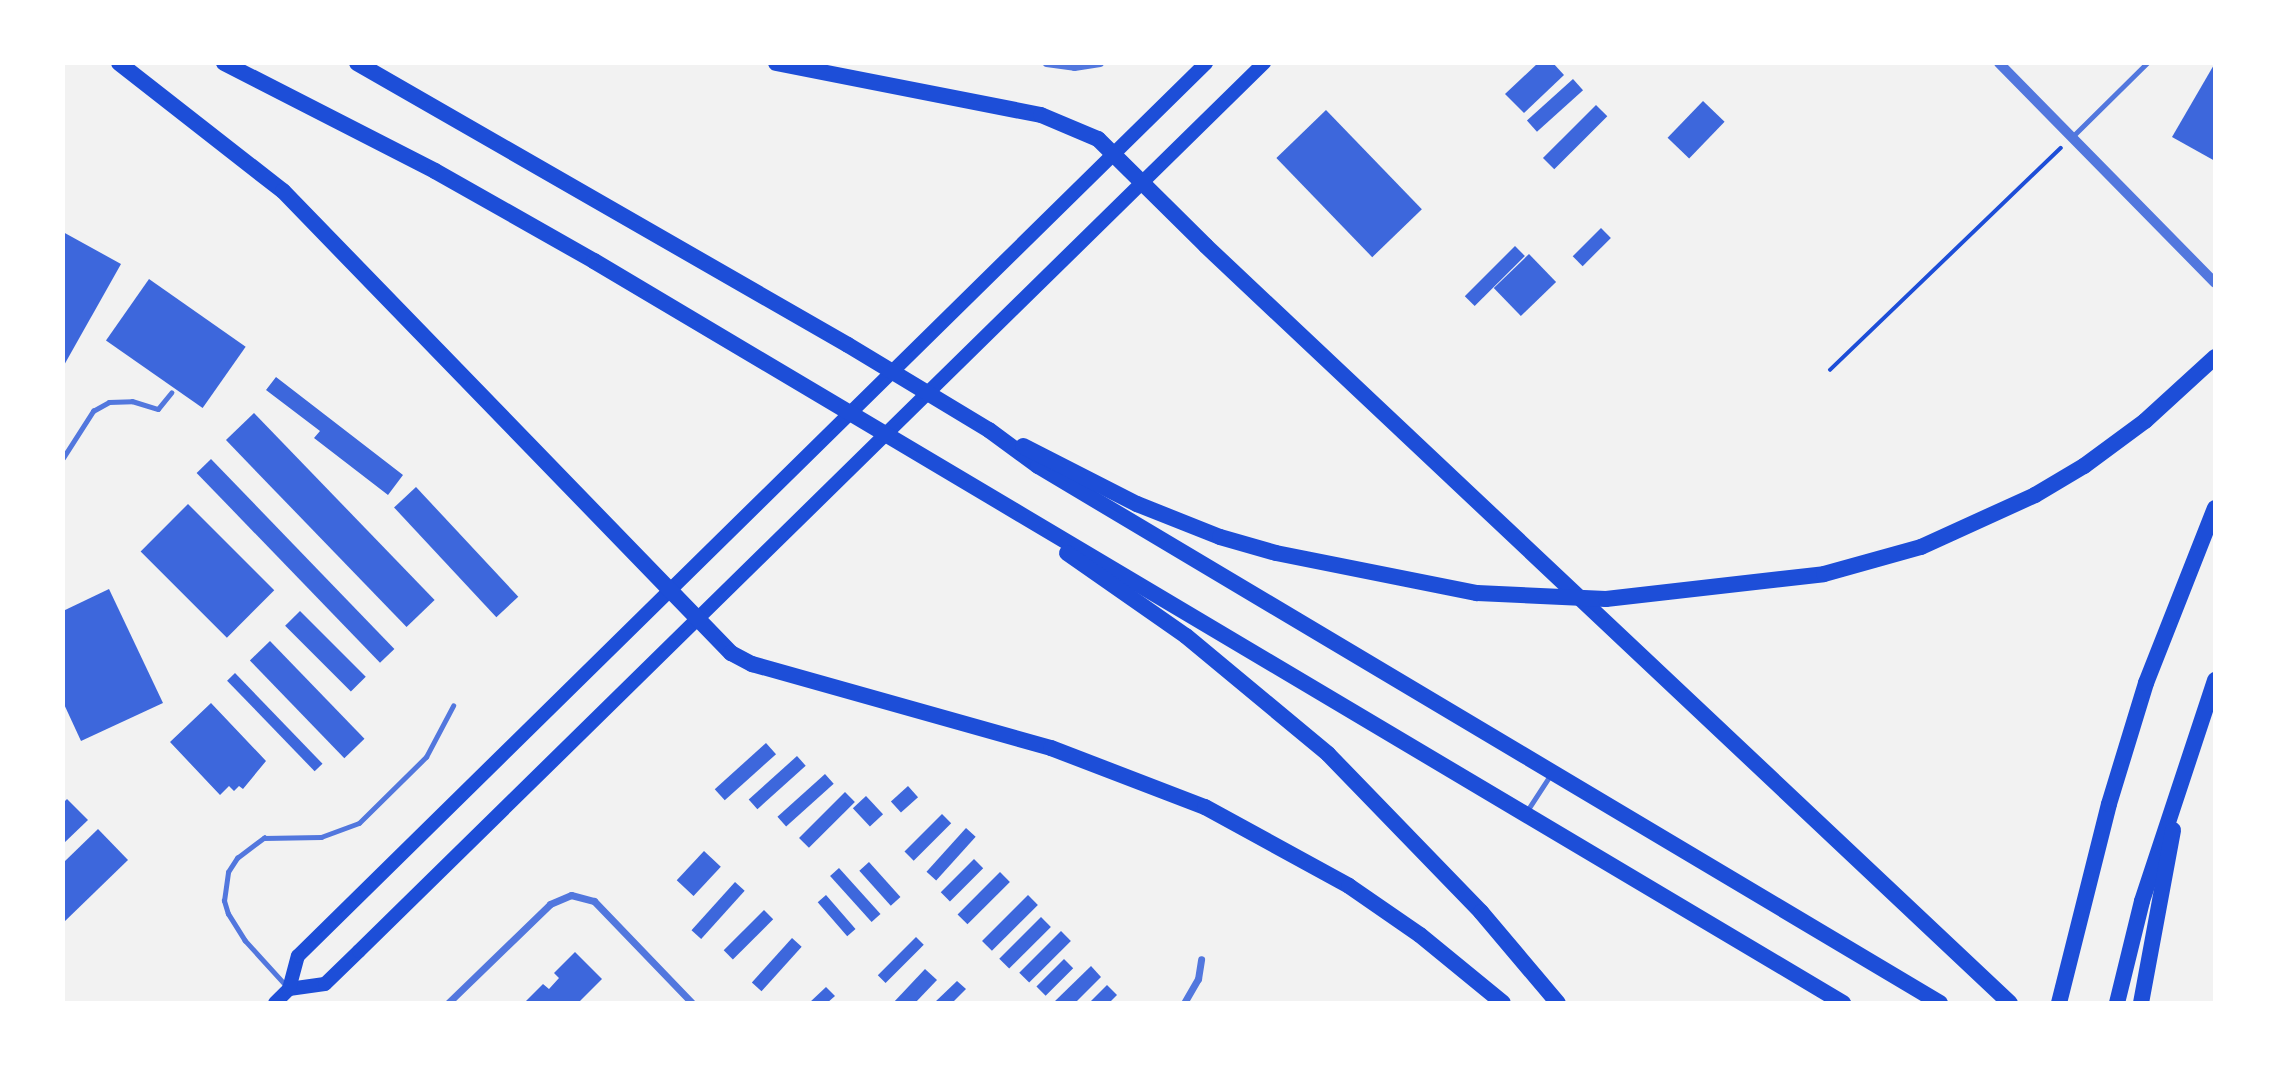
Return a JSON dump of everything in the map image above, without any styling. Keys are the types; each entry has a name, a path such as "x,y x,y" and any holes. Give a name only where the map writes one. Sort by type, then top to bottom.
{"highway":[{"path":"119,63 284,191 731,653 752,664 1051,748 1205,807 1349,886 1420,935 1503,1003"},
{"path":"224,63 435,171 947,472 1152,611 1294,723 1481,912 1559,1003"},
{"path":"357,63 848,345 989,430 1137,504 1220,537 1439,587 1606,599 1686,592 1824,574 1921,547 1973,526 2084,466 2145,421 2215,357"},
{"path":"776,63 1041,115 1090,133 2011,1003"},
{"path":"989,430 1038,466 1551,774 1940,1003"},
{"path":"967,485 1843,1003"},
{"path":"2059,1003 2109,804 2146,683 2215,508"},
{"path":"2117,1003 2142,901 2189,749 2215,680"},
{"path":"2141,1003 2189,749"}],"main road":[{"path":"275,1003 289,989 298,956 1206,63"},
{"path":"289,989 325,984 1264,63"}],"street":[{"path":"1046,63 1074,67 1100,63"},
{"path":"1999,63 2215,283"},
{"path":"448,1003 550,904 571,895 594,901 692,1003"},
{"path":"1184,1003 1198,979 1201,959"}],"lane":[{"path":"2073,137 2147,63"},
{"path":"63,458 93,411 109,402 132,401 158,409 171,393"},
{"path":"289,989 245,941 228,914 224,901 228,872 237,858 264,838 321,837 359,823 426,757 453,706"},
{"path":"1525,814 1551,774"}],"path":[{"path":"1830,370 2073,137"}],"building":[{"path":"1538,63 1553,63 1564,75 1524,113 1505,94"},
{"path":"2215,63 2215,161 2172,137"},
{"path":"1573,79 1583,90 1537,132 1527,120"},
{"path":"1703,101 1725,122 1689,159 1668,138"},
{"path":"1596,105 1607,116 1554,169 1543,158"},
{"path":"1326,110 1422,209 1372,257 1276,158"},
{"path":"1601,228 1611,238 1583,266 1573,256"},
{"path":"63,232 121,264 63,367"},
{"path":"1515,246 1525,256 1475,306 1465,296"},
{"path":"1529,254 1556,282 1521,316 1494,288"},
{"path":"149,279 246,347 203,408 106,340"},
{"path":"276,377 403,475 388,495 314,438 320,431 266,390"},
{"path":"254,413 435,600 407,627 226,440"},
{"path":"211,459 394,649 380,663 197,473"},
{"path":"416,487 518,597 496,617 394,507"},
{"path":"188,504 274,590 227,638 141,551"},
{"path":"109,589 163,703 81,741 63,702 63,611"},
{"path":"300,611 366,677 351,692 285,626"},
{"path":"270,641 364,739 344,758 250,660"},
{"path":"235,673 323,764 315,771 227,681"},
{"path":"211,703 266,761 243,789 239,786 234,791 229,786 220,795 170,742"},
{"path":"766,743 776,754 725,800 715,789"},
{"path":"797,756 806,766 757,809 749,799"},
{"path":"825,774 834,784 786,826 777,817"},
{"path":"908,786 918,797 901,813 891,801"},
{"path":"845,792 855,802 809,848 799,838"},
{"path":"866,796 883,814 870,827 853,808"},
{"path":"67,799 88,820 63,844 63,803"},
{"path":"942,814 951,823 914,861 905,851"},
{"path":"966,828 976,837 936,881 927,872"},
{"path":"98,829 128,860 63,923 63,863"},
{"path":"704,851 721,867 694,896 677,880"},
{"path":"974,859 983,868 950,901 941,892"},
{"path":"869,862 900,897 891,906 859,871"},
{"path":"839,868 880,914 872,922 830,876"},
{"path":"1000,872 1010,882 967,924 958,914"},
{"path":"735,882 745,891 701,939 692,930"},
{"path":"826,895 856,929 847,936 818,902"},
{"path":"1028,895 1038,905 992,951 982,941"},
{"path":"764,910 773,919 733,959 724,950"},
{"path":"1041,917 1051,927 1009,969 999,959"},
{"path":"1061,931 1071,941 1029,983 1019,973"},
{"path":"916,937 924,945 886,983 878,975"},
{"path":"792,938 802,947 762,991 752,983"},
{"path":"575,952 602,979 578,1003 524,1003 543,984 549,989 559,978 554,973"},
{"path":"1064,959 1073,968 1046,996 1036,987"},
{"path":"1091,966 1101,977 1075,1003 1053,1003"},
{"path":"925,969 937,980 915,1003 893,1003"},
{"path":"957,981 966,989 952,1003 934,1003"},
{"path":"1107,985 1117,995 1109,1003 1089,1003"},
{"path":"826,987 835,996 827,1003 809,1003"}]}
